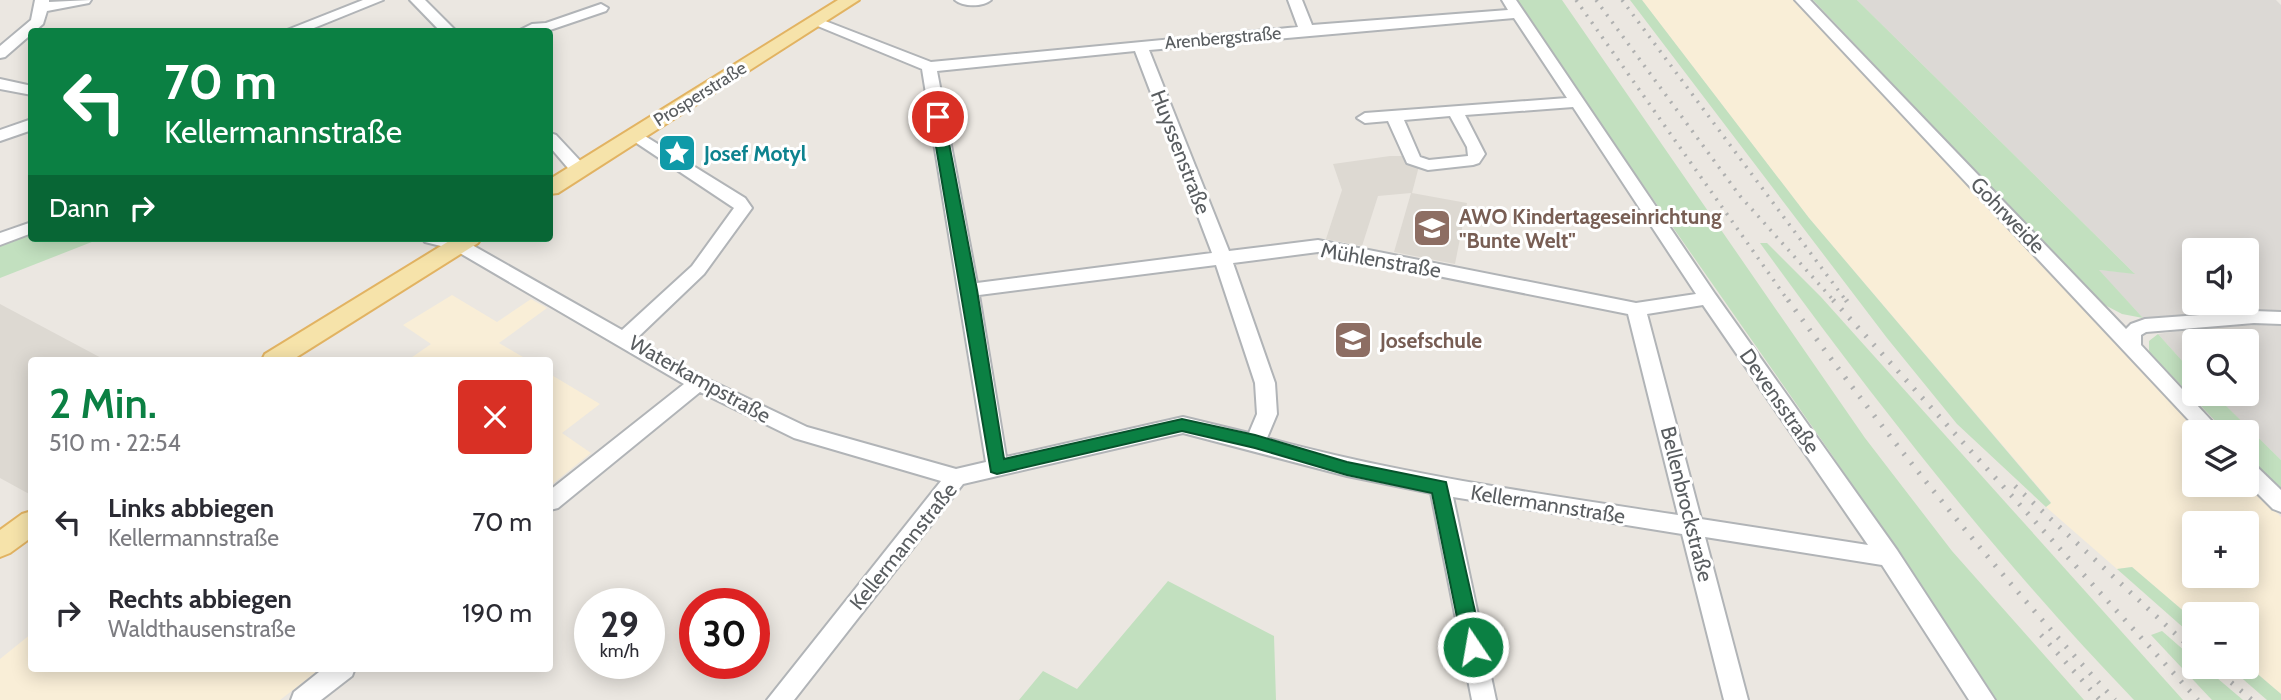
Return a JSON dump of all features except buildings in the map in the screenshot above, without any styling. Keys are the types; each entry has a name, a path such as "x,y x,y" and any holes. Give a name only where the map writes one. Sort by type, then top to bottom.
{"main road":[{"name":"Prosperstraße","path":"553,186 850,0"},
{"path":"279,357 464,242"},
{"path":"0,545 28,525"}],"street":[{"path":"30,28 38,21 41,4 84,0"},
{"path":"300,28 376,0"},
{"path":"417,0 446,28"},
{"path":"962,0 984,0"},
{"path":"1295,0 1307,30"},
{"name":"Gohrweide","path":"1802,0 2201,420"},
{"name":"Arenbergstraße","path":"929,67 1307,30 1513,6"},
{"name":"Devensstraße","path":"1513,6 1708,298 1889,557 1983,700"},
{"path":"534,28 547,27 601,8"},
{"path":"815,22 929,67 997,467"},
{"path":"0,54 28,30"},
{"name":"Huyssenstraße","path":"1140,46 1223,258 1265,383 1267,414 1255,442"},
{"path":"0,84 28,90"},
{"path":"1365,118 1578,102"},
{"path":"1394,116 1413,160 1428,166 1462,163 1473,160 1477,154 1454,110"},
{"path":"0,135 28,125"},
{"path":"625,338 698,270 743,208 739,202 634,136"},
{"path":"553,142 579,170"},
{"path":"0,239 28,228"},
{"name":"Waterkampstraße","path":"464,242 698,383 801,433 956,477"},
{"name":"Mühlenstraße","path":"969,290 1318,246 1636,309 1708,298"},
{"name":"Bellenbrockstraße","path":"1636,309 1736,700"},
{"path":"2132,345 2130,335 2145,326 2254,317 2281,318"},
{"path":"553,500 698,383"},
{"name":"Kellermannstraße","path":"779,700 956,477 1182,425 1347,468 1440,487 1889,557"},
{"path":"2259,482 2281,503"},
{"path":"1440,487 1484,700"},
{"path":"303,700 337,672"}],"shaded area":[{"path":"1642,0 1795,0 2189,420 2182,420 2182,497 2259,497 2259,494 2281,517 2281,694 2259,675 2259,602 2182,602 2182,610 2132,567 2117,569 2046,507 2051,502 1809,218"},
{"path":"1857,0 2276,0 2281,5 2281,313 2259,312 2259,238 2182,238 2182,315 2198,315 2143,318 2098,270 2134,273"},
{"path":"1406,156 1419,166 1412,193 1467,203 1455,264 1394,252 1411,193 1378,196 1362,246 1326,239 1342,190 1333,164"},
{"path":"452,295 497,322 531,299 547,308 499,343 523,357 412,357 431,344 403,325"},
{"path":"0,304 99,357 28,357 28,493 0,478"},
{"path":"2281,324 2281,460 2259,438 2259,420 2240,420 2226,406 2259,406 2259,329 2192,329"},
{"path":"2182,330 2182,361 2158,334"},
{"path":"553,376 600,404 562,433 591,453 553,484"},
{"path":"28,636 28,672 316,672 280,700 0,700 0,659"}],"green space":[{"path":"1514,0 1562,0 1865,438 1952,551 2084,700 1997,700 1832,455 1644,186 1580,100"},
{"path":"1630,0 1642,0 1809,218 2051,503 2046,507 1957,424 1887,338"},
{"path":"1813,0 1857,0 2135,274 2099,270 2143,318 2122,314 2101,303"},
{"path":"28,234 28,242 92,242 0,278 0,245"},
{"path":"1760,243 1767,243 1821,297 2183,700 2134,700 2083,646 1939,478 1848,362"},
{"path":"2158,334 2182,361 2182,386 2149,352 2149,341"},
{"path":"2201,406 2226,406 2240,420 2214,420"},
{"path":"2259,438 2281,460 2281,490 2259,467"},
{"path":"2132,567 2182,610 2182,626 2117,569"},
{"path":"1168,581 1274,636 1276,700 1019,700 1043,671 1077,689"},
{"path":"2162,631 2182,648 2182,668 2151,635"},
{"path":"2259,675 2281,694 2281,700 2267,700 2243,679 2259,679"},
{"path":"2192,679 2218,679 2243,700 2212,700"}],"railway":[{"path":"1576,0 1789,302"},
{"path":"1596,0 1740,196 1835,302"},
{"path":"1622,0 1847,302"},
{"path":"1788,300 1865,404 1945,505 2028,604 2115,700"},
{"path":"1833,300 2198,700"},
{"path":"1846,300 1849,304"},
{"path":"2015,486 2182,640"},
{"path":"2041,635 2100,700"},
{"path":"2227,679 2252,700"}],"place":[{"name":"Josef Motyl","path":"677,153"},
{"name":"AWO Kindertageseinrichtung \"Bunte Welt\"","path":"1432,228"},
{"name":"Josefschule","path":"1353,340"}],"route":[{"path":"938,117 997,467 1182,425 1347,468 1440,487 1473,647"}]}
